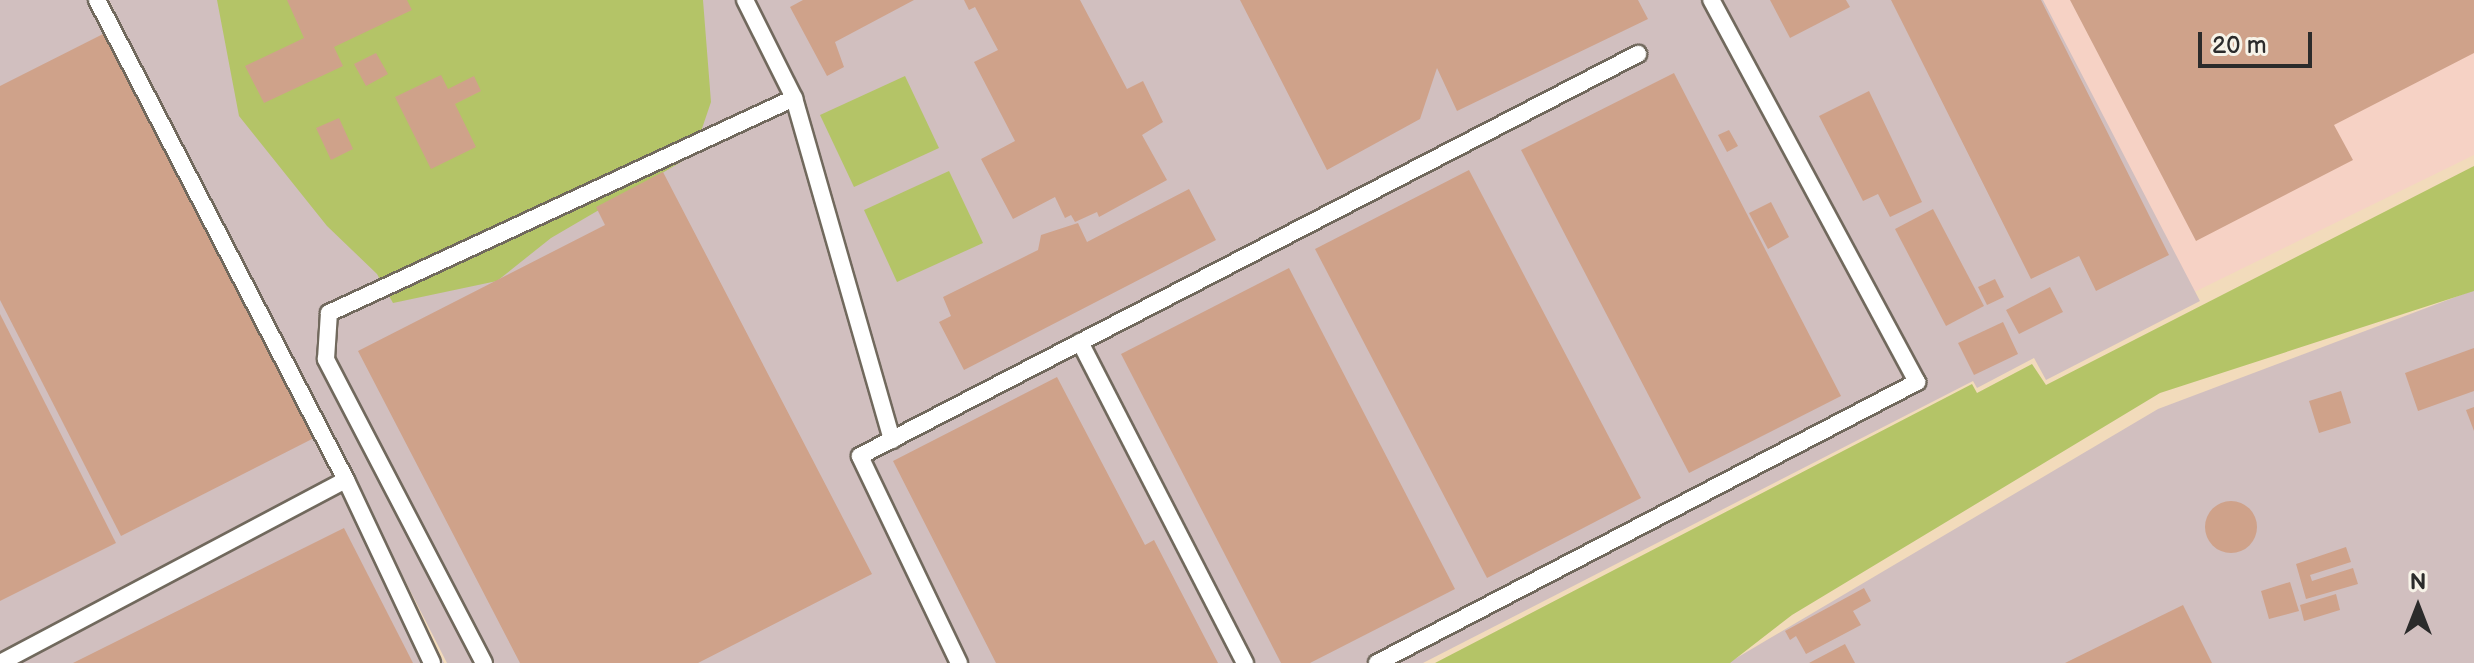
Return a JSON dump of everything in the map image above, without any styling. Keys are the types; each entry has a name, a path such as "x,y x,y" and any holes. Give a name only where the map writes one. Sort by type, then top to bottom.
{"lane":[{"path":"97,0 346,480 432,663"},
{"path":"745,0 794,98 892,440"},
{"path":"1377,663 1917,382 1711,0"},
{"path":"959,663 860,456 1638,54"},
{"path":"484,663 326,359 329,313 794,98"},
{"path":"1080,342 1245,663"},
{"path":"0,663 346,480"}],"shaded area":[{"path":"0,0 103,0 444,663 0,663"},
{"path":"109,0 2043,0 2200,301 2046,380 2034,358 1977,388 1973,381 1423,663 447,663"},
{"path":"2015,0 2474,0 2474,155 2178,300"},
{"path":"2474,290 2474,663 1728,663 2158,409"}],"green space":[{"path":"217,0 703,0 711,102 693,155 551,238 497,281 393,303 377,274 327,226 239,116"},
{"path":"905,76 939,148 854,187 820,115"},
{"path":"2474,166 2474,291 2160,393 1792,615 1730,663 1435,663 1972,384 1977,393 2032,364 2046,385"},
{"path":"949,171 983,243 897,282 864,210"}],"building":[{"path":"287,0 407,0 412,10 334,47 343,66 264,103 245,66 304,38"},
{"path":"803,0 914,0 835,42 844,67 827,76 790,7"},
{"path":"964,0 1080,0 1127,89 1143,81 1163,122 1142,135 1167,180 1099,217 1097,212 1075,222 1071,215 1065,218 1055,197 1013,219 981,159 1015,141 974,62 998,50 975,7 969,10"},
{"path":"1240,0 1638,0 1648,19 1457,111 1437,68 1420,119 1327,170"},
{"path":"1770,0 1846,0 1850,7 1790,38"},
{"path":"1891,0 2041,0 2169,255 2096,291 2079,256 2031,279"},
{"path":"2070,0 2474,0 2474,53 2334,125 2353,160 2196,241"},
{"path":"107,32 314,438 121,536 0,300 0,86"},
{"path":"376,53 388,74 366,86 354,64"},
{"path":"1674,73 1841,396 1689,473 1521,150"},
{"path":"441,75 448,89 474,76 481,91 455,104 476,147 431,169 395,97"},
{"path":"1869,91 1922,202 1890,217 1878,194 1863,201 1819,116"},
{"path":"339,118 353,149 331,160 316,128"},
{"path":"1729,130 1738,146 1727,152 1718,135"},
{"path":"1469,170 1641,498 1487,578 1315,249"},
{"path":"663,172 872,574 698,663 520,663 358,351 605,225 596,207"},
{"path":"1189,189 1216,240 964,370 939,322 951,316 943,297 1038,250 1041,235 1078,223 1087,242"},
{"path":"1771,202 1789,237 1768,249 1749,213"},
{"path":"1933,209 1984,306 1946,326 1895,229"},
{"path":"1289,268 1455,589 1310,663 1281,663 1121,354"},
{"path":"1995,279 2004,297 1987,305 1978,287"},
{"path":"2050,287 2063,312 2019,334 2006,310"},
{"path":"0,314 116,543 0,601"},
{"path":"2003,322 2018,354 1974,375 1958,343"},
{"path":"2474,348 2474,391 2418,411 2405,373"},
{"path":"1057,377 1145,545 1154,540 1218,663 996,663 893,461"},
{"path":"2341,391 2351,423 2319,433 2309,401"},
{"path":"2474,407 2474,431 2466,410"},
{"path":"2231,501 2249,509 2257,527 2249,545 2231,553 2213,545 2205,527 2213,509"},
{"path":"344,528 413,663 73,663"},
{"path":"2346,547 2351,562 2310,575 2312,581 2353,568 2358,584 2306,599 2296,564"},
{"path":"2290,582 2299,611 2269,619 2261,591"},
{"path":"1864,588 1871,601 1853,611 1861,625 1806,654 1796,636 1790,640 1785,631"},
{"path":"2336,594 2340,610 2304,621 2300,605"},
{"path":"2183,605 2212,663 2065,663"},
{"path":"1845,644 1855,663 1809,663"}]}
